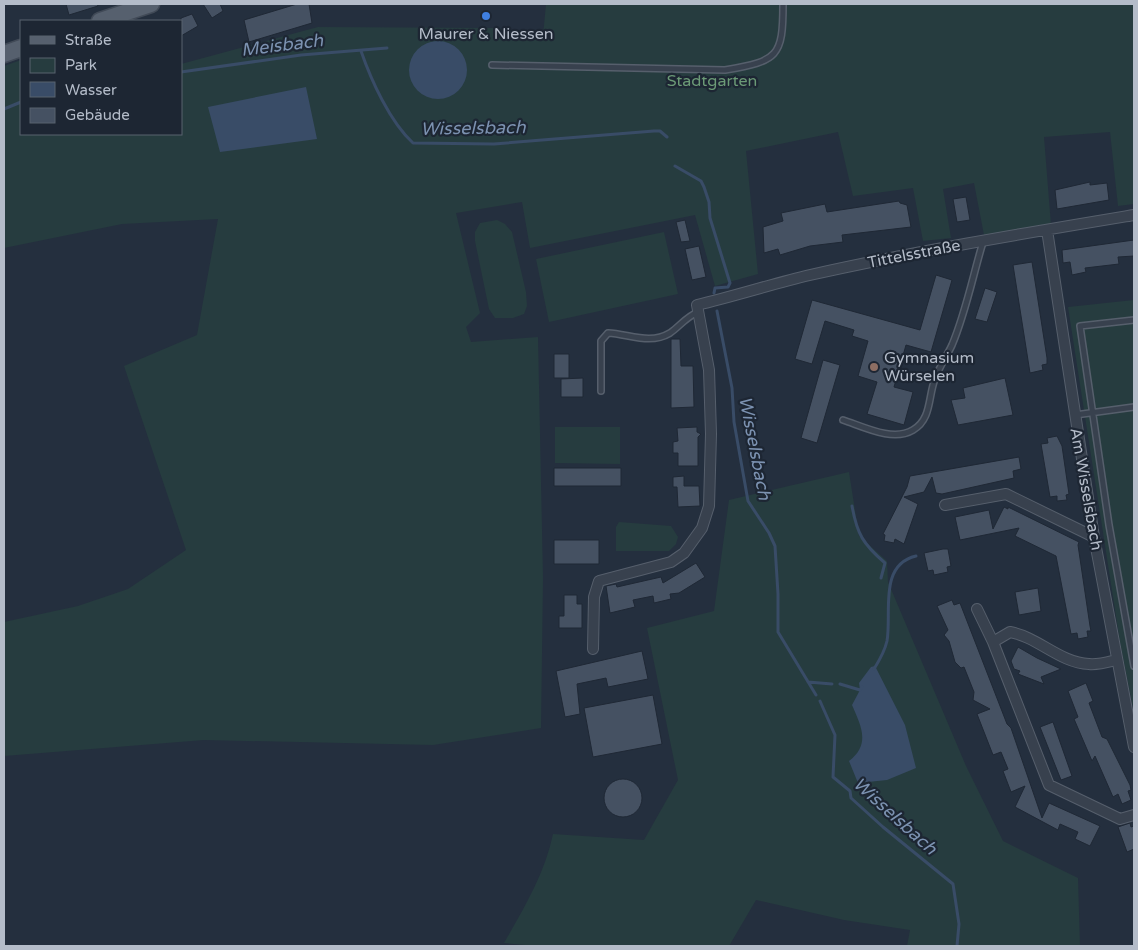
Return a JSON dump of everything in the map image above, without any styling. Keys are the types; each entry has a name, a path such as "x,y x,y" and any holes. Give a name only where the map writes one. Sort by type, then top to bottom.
{"main road":[{"path":"103,20 151,4"},
{"path":"4,54 20,48"}],"street":[{"name":"Tittelsstraße","path":"697,309 810,275 983,241 1134,215"},
{"name":"Am Wisselsbach","path":"1047,230 1094,537 1134,747"},
{"path":"593,649 594,597 599,581 671,562 684,553 696,539 709,506 711,434 709,370 697,309"},
{"path":"945,505 1006,494 1094,537"},
{"path":"977,609 994,642 1049,784 1120,819 1134,815"},
{"path":"994,642 1010,632 1022,634 1074,662 1091,665 1116,660"}],"lane":[{"path":"492,65 725,70 752,66 773,56 780,45 783,37 783,4"},
{"path":"844,420 892,435 904,435 915,430 923,422 927,413 934,380 952,344 983,241"},
{"path":"601,391 601,341 608,332 658,338 670,333 697,309"},
{"path":"1134,320 1080,326 1108,525 1134,666"},
{"path":"1074,415 1134,407"}],"green space":[{"name":"Stadtgarten","path":"546,4 1134,4 1134,204 1118,206 1110,132 1044,137 1051,225 984,235 974,183 943,189 951,238 923,241 913,188 853,196 838,132 746,151 758,274 715,286 695,215 530,248 522,202 456,213 480,313 466,327 471,342 538,337 543,578 541,728 433,745 204,740 4,756 4,622 78,606 128,589 186,550 124,366 197,335 218,219 122,224 4,248 4,66 20,60 20,135 182,135 182,64 318,27 497,28 543,36"},
{"path":"497,220 505,224 512,232 526,292 527,306 524,314 513,318 495,318 489,309 475,241 475,232 480,223"},
{"path":"664,232 678,294 549,322 536,259"},
{"path":"1134,300 1134,713 1120,642 1068,307"},
{"path":"555,427 620,427 620,464 555,463"},
{"path":"849,472 859,536 887,561 888,582 966,766 1003,841 1078,878 1080,946 907,946 910,930 844,920 756,900 729,946 536,946 504,943 545,863 553,834 644,840 678,780 647,628 714,611 729,500"},
{"path":"619,522 671,526 678,537 676,544 669,551 616,551 616,527"}],"water":[{"path":"438,41 454,46 462,54 467,70 462,86 454,94 438,99 422,94 414,86 409,70 414,54 422,46"},
{"path":"306,87 317,139 220,152 208,107"},
{"path":"875,666 905,725 916,768 887,780 858,783 849,761 860,748 862,734 852,705 860,690 859,683 871,667"}],"building":[{"path":"66,4 97,4 98,6 69,15"},
{"path":"203,4 220,4 223,11 212,18"},
{"path":"297,4 309,4 312,23 249,42 244,20"},
{"path":"192,14 198,26 182,35 181,18"},
{"path":"1090,182 1090,185 1107,183 1109,200 1057,209 1055,190"},
{"path":"966,197 970,220 957,222 953,199"},
{"path":"899,201 907,205 911,227 842,235 843,242 810,246 780,255 778,249 764,253 763,227 783,221 781,213 825,204 827,212"},
{"path":"685,220 690,241 681,242 676,222"},
{"path":"1134,240 1134,256 1118,257 1119,264 1085,268 1086,272 1072,275 1070,262 1063,263 1062,250"},
{"path":"699,246 706,277 692,280 685,249"},
{"path":"1032,262 1047,364 1042,365 1043,370 1030,373 1013,265"},
{"path":"936,275 952,280 931,352 906,345 894,387 913,392 904,425 867,414 877,382 858,376 868,341 852,336 854,330 825,321 812,364 795,359 812,300 920,330"},
{"path":"985,288 997,292 987,322 975,319"},
{"path":"671,339 680,339 681,366 693,366 694,407 671,408"},
{"path":"554,354 569,354 569,378 554,378"},
{"path":"823,360 840,365 817,443 801,438"},
{"path":"583,378 583,397 561,397 561,379"},
{"path":"1005,378 1013,415 958,425 951,400 965,398 963,388"},
{"path":"697,427 697,432 701,434 698,437 698,466 678,466 678,453 673,453 673,442 678,441 677,428"},
{"path":"1057,436 1062,446 1069,494 1066,495 1067,500 1057,501 1057,496 1050,497 1041,444 1048,443 1047,438"},
{"path":"1019,457 1021,469 1013,471 1014,478 942,494 936,493 932,477 924,492 904,497 918,504 904,544 895,539 894,543 884,541 885,535 883,534 907,487 910,476"},
{"path":"554,468 621,468 621,486 554,486"},
{"path":"684,476 684,486 699,486 700,506 678,507 677,487 673,487 673,477"},
{"path":"1004,507 1008,509 1008,507 1079,542 1091,631 1087,631 1088,637 1078,639 1077,633 1071,634 1056,556 1015,536 1019,528 960,540 955,517 989,510 993,529"},
{"path":"554,540 599,540 599,564 554,564"},
{"path":"948,549 951,566 947,567 948,572 934,575 933,570 928,571 924,553"},
{"path":"696,563 705,577 679,593 670,594 671,599 654,603 653,596 633,600 635,607 610,613 606,586 616,584 617,587 661,577 663,583"},
{"path":"1038,588 1041,611 1019,615 1015,592"},
{"path":"564,595 577,595 577,604 582,604 582,628 559,628 559,616 564,616"},
{"path":"952,600 954,605 960,603 1007,724 1011,728 1042,818 1049,803 1100,826 1090,846 1075,839 1078,832 1060,824 1058,830 1015,807 1025,786 1011,792 1003,771 1008,769 1001,752 993,755 977,714 990,709 973,700 974,692 964,667 961,668 955,662 949,641 944,635 948,630 937,606"},
{"path":"1018,647 1061,669 1041,677 1044,684 1018,674 1020,671 1014,669 1011,661"},
{"path":"642,651 648,679 608,687 606,678 577,684 580,714 565,717 556,671"},
{"path":"1086,683 1093,701 1089,703 1102,737 1107,739 1130,785 1131,790 1128,791 1131,800 1122,804 1118,794 1113,797 1095,756 1092,761 1074,719 1078,717 1068,691"},
{"path":"653,695 662,744 593,757 584,708"},
{"path":"1053,722 1072,776 1061,780 1040,727"},
{"path":"623,779 637,784 642,798 637,812 623,817 609,812 604,798 609,784"},
{"path":"1130,823 1131,827 1134,826 1134,849 1127,852 1118,827"}],"waterway":[{"name":"Meisbach","path":"182,72 301,55 387,48"},
{"name":"Wisselsbach","path":"361,51 370,75 389,112 413,143 494,144 654,131 660,131 667,137"},
{"name":"Meisbach","path":"4,109 20,102"},
{"name":"Wisselsbach","path":"675,166 701,181 709,202 710,218 730,283 728,287 715,288 714,293"},
{"name":"Wisselsbach","path":"717,311 732,388 734,422 748,501 769,533 775,546 778,632 816,695"},
{"path":"852,506 856,524 862,538 871,550 885,563 881,578"},
{"path":"874,669 887,641 891,579 896,569 904,561 916,556"},
{"path":"808,682 832,684"},
{"path":"840,684 860,690 862,687"},
{"name":"Wisselsbach","path":"820,701 835,735 833,777 850,791 851,798 883,827 953,884 959,924 957,946"}],"place":[{"name":"Maurer & Niessen","path":"486,16"},
{"name":"Gymnasium Würselen","path":"874,367"}]}
